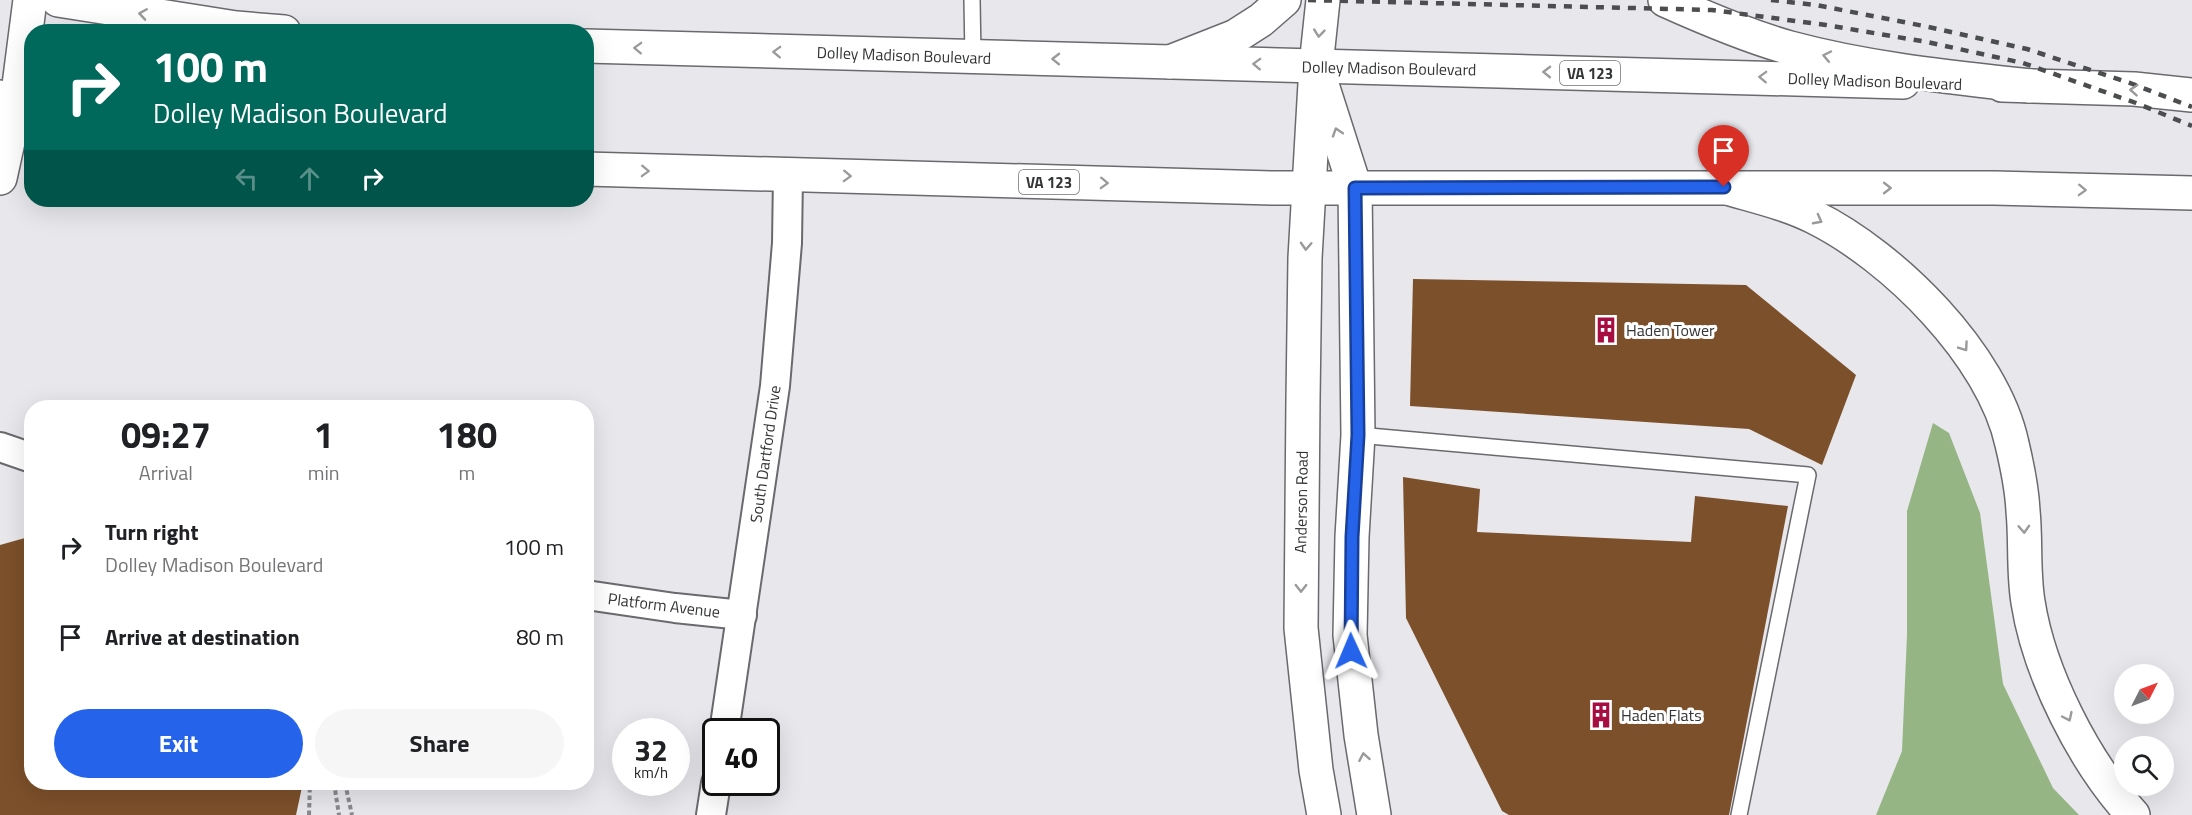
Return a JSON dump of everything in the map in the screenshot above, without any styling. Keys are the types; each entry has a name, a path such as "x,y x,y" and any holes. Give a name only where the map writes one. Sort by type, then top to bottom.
{"main road":[{"path":"27,24 30,0"},
{"path":"58,0 211,24"},
{"path":"1170,62 1236,36 1262,20 1284,0"},
{"name":"Anderson Road","path":"1323,0 1316,66 1305,258 1301,628 1311,728 1324,815"},
{"path":"1665,0 1705,18 1789,48 1894,70 2030,86"},
{"path":"0,178 16,101 24,43"},
{"name":"Dolley Madison Boulevard","path":"594,46 1766,77 2134,89 2192,95"},
{"path":"1316,66 1355,188 1358,435 1352,537 1350,635 1360,735 1374,815"},
{"name":"VA 123","path":"594,169 1309,188 1994,188 2192,193"},
{"path":"1724,187 1773,201 1814,217 1855,241 1893,271 1931,306 1963,345 1995,397 2012,441 2023,508 2028,602 2046,672 2077,737 2119,800 2133,815"}],"street":[{"name":"South Dartford Drive","path":"726,718 775,386 787,243 788,175"},
{"path":"0,447 24,455"},
{"name":"Platform Avenue","path":"594,596 742,615"},
{"path":"711,815 714,796"}],"lane":[{"path":"972,0 974,57"},
{"path":"1358,435 1809,475 1739,815"}],"path":[{"path":"309,815 310,790"},
{"path":"335,790 339,815"},
{"path":"347,790 352,815"}],"green space":[{"path":"1933,423 1949,433 1980,513 2003,684 2053,788 2079,815 1876,815 1902,751 1907,635 1907,511"}],"building":[{"name":"Haden Tower","path":"1413,279 1746,285 1856,375 1822,465 1749,429 1410,406"},
{"name":"Haden Flats","path":"1403,477 1480,489 1477,532 1691,542 1695,496 1788,506 1729,815 1509,815 1502,811 1406,618"},
{"path":"24,538 24,790 301,790 296,815 0,815 0,545"}],"railway":[{"path":"1308,0 1712,10 1826,25 1927,42 2023,63 2136,103 2192,126"},
{"path":"1771,0 1816,5 2027,49 2130,83 2192,107"}],"place":[{"name":"Haden Tower","path":"1606,330"},
{"name":"Haden Flats","path":"1601,715"}],"route":[{"path":"1351,651 1352,537 1358,435 1355,188 1724,187"}]}
